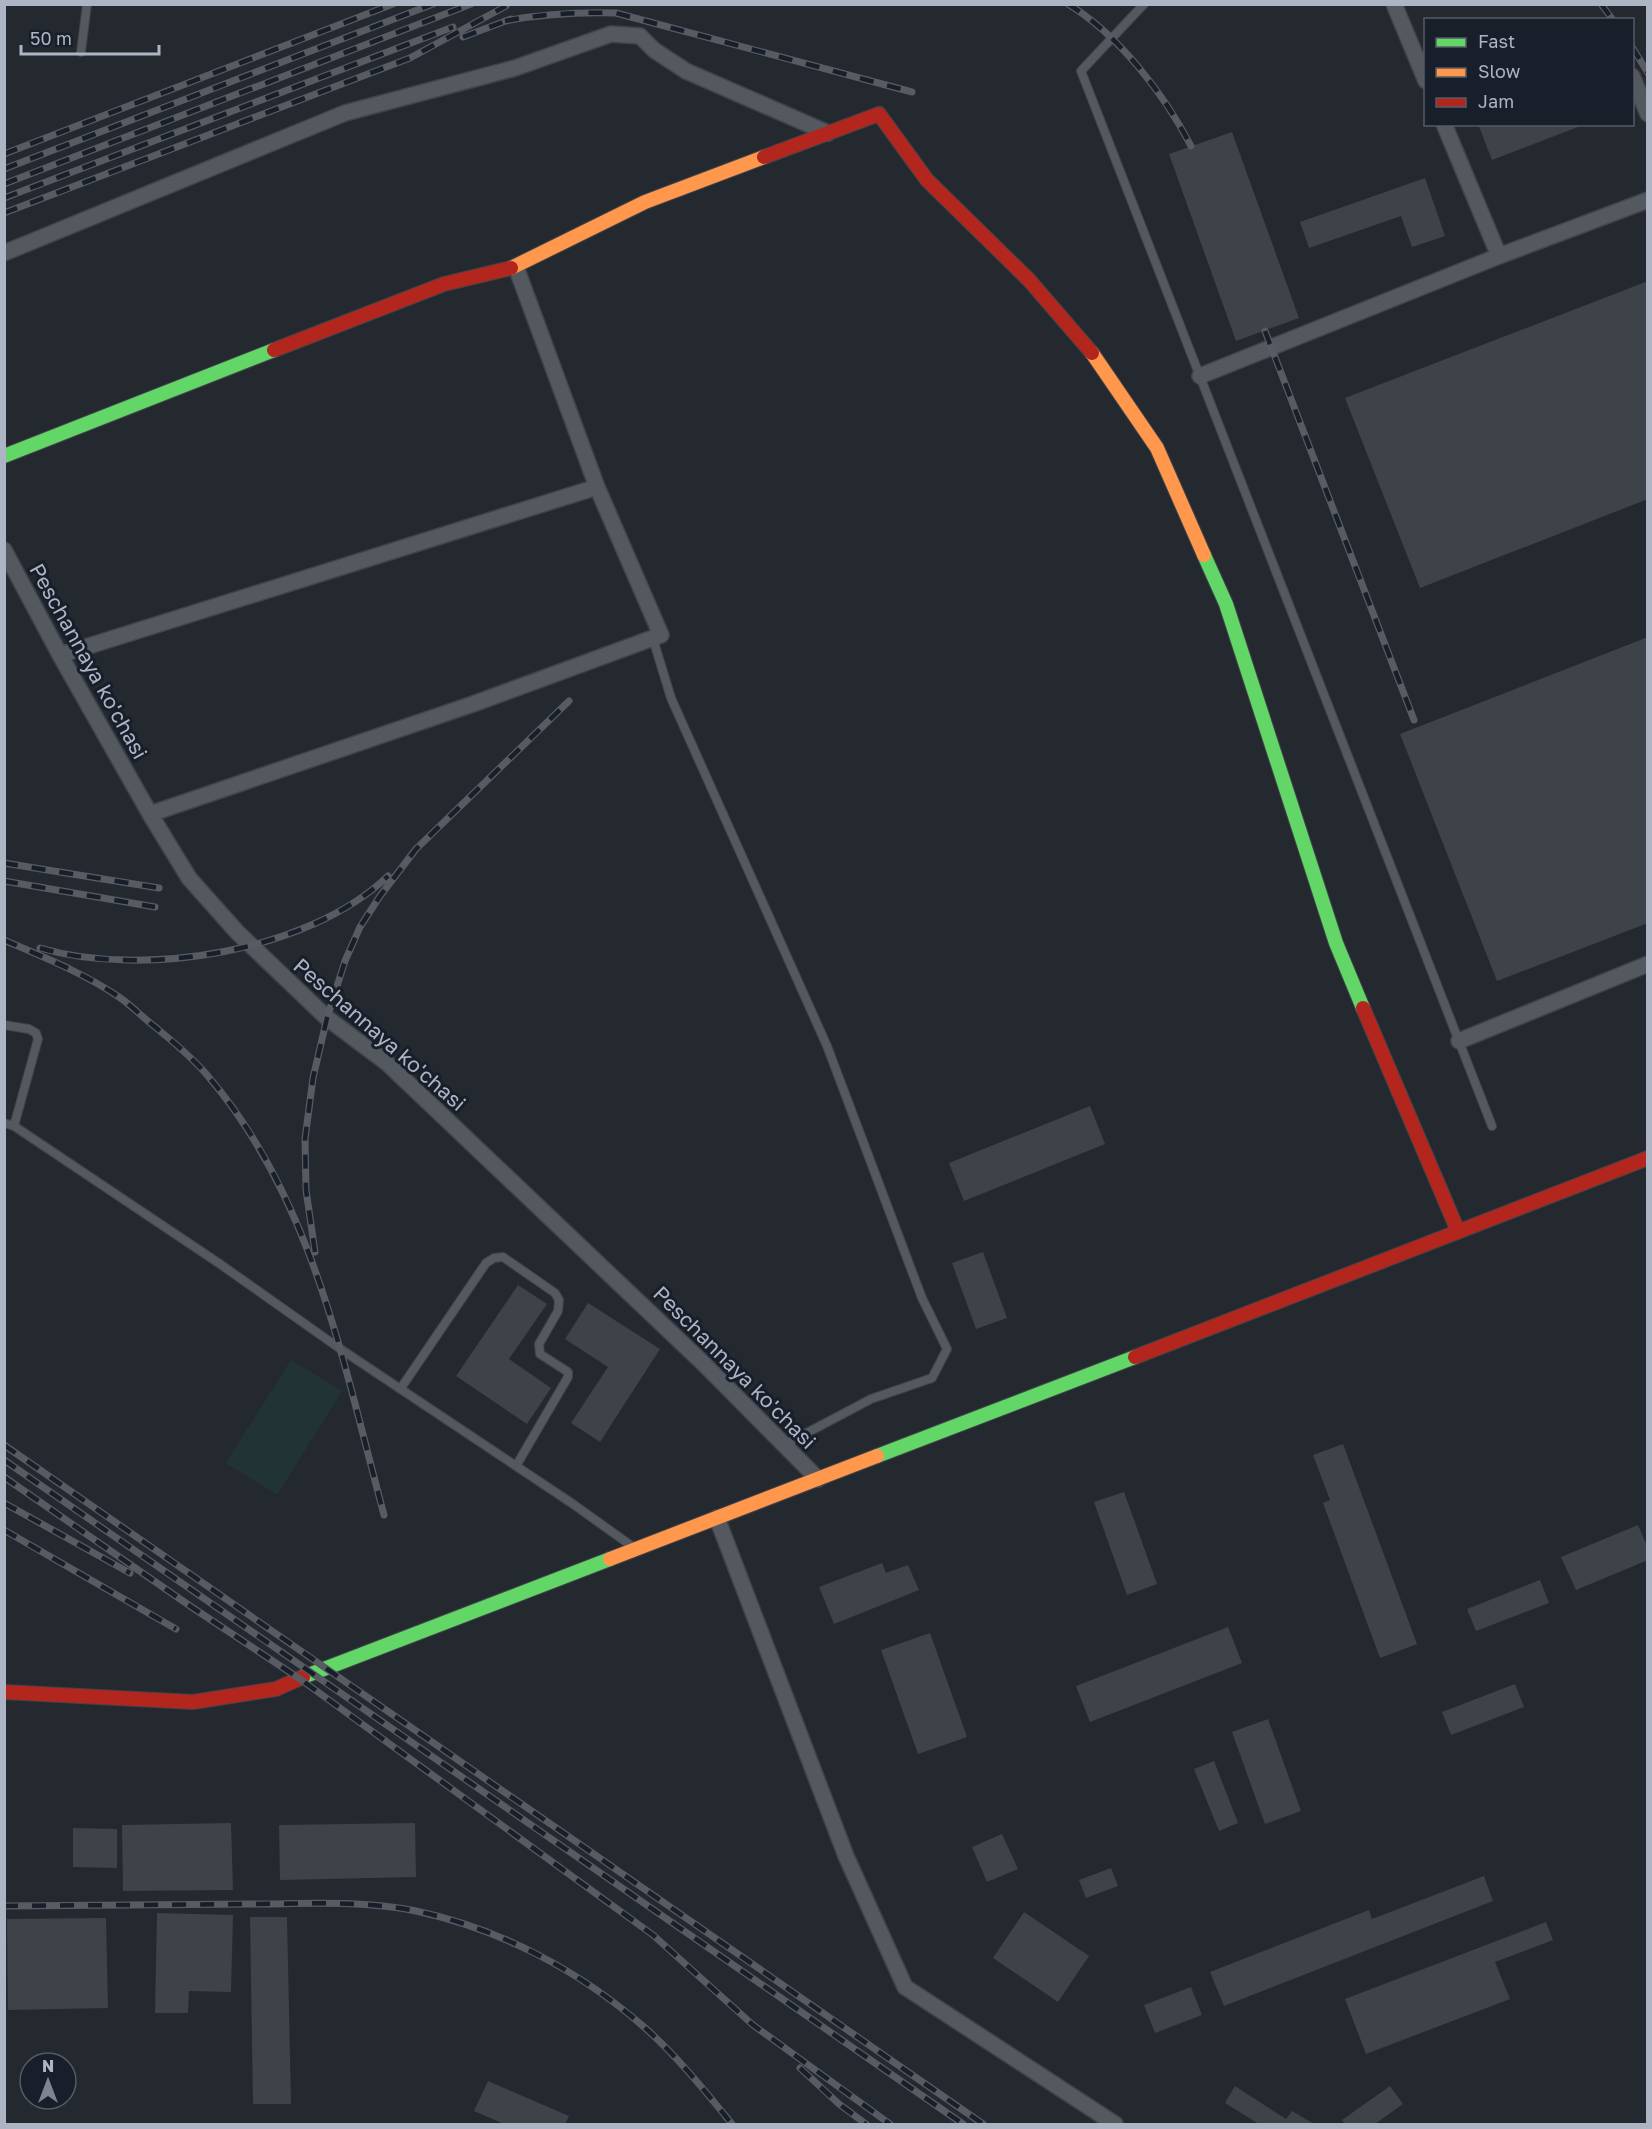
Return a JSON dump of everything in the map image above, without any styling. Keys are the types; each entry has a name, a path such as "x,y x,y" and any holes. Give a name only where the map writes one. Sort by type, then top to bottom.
{"street":[{"path":"1394,4 1424,79"},
{"path":"4,253 345,113 515,68 611,34 640,36 654,50 686,71 828,133"},
{"path":"1634,81 1647,114"},
{"path":"4,456 444,284 516,267 645,202 879,114 927,180 1029,280 1098,360 1157,448 1226,604 1336,943 1458,1231"},
{"path":"1445,126 1498,256"},
{"path":"1200,376 1498,256 1647,200"},
{"path":"150,814 473,704 661,635 597,487 516,267"},
{"path":"60,655 597,487"},
{"name":"Peschannaya ko'chasi","path":"4,550 60,655 189,878 250,946 327,1018 387,1063 704,1364 818,1479"},
{"path":"1459,1041 1647,964"},
{"path":"4,1692 193,1702 276,1689 1647,1158"},
{"path":"717,1518 846,1856 905,1987 1115,2124"}],"lane":[{"path":"81,52 87,4"},
{"path":"1144,4 1081,71 1492,1126"},
{"path":"653,639 671,698 827,1046 922,1298 947,1348 932,1378 871,1399 784,1445"},
{"path":"4,1025 29,1029 36,1033 38,1039 14,1126"},
{"path":"4,1123 14,1126 516,1466 636,1550"},
{"path":"400,1388 486,1263 494,1257 503,1257 555,1293 560,1300 558,1311 538,1344 538,1349 540,1354 568,1372 568,1377 516,1466"}],"shaded area":[{"path":"291,1360 342,1391 277,1495 226,1463"}],"building":[{"path":"1479,126 1580,126 1492,160"},
{"path":"1232,132 1299,318 1236,341 1169,154"},
{"path":"1425,178 1445,236 1412,247 1401,216 1309,248 1300,222"},
{"path":"1648,281 1648,499 1420,588 1345,398"},
{"path":"1648,637 1648,923 1497,981 1400,734"},
{"path":"1090,1106 1105,1144 964,1201 949,1163"},
{"path":"983,1252 1007,1318 976,1329 952,1263"},
{"path":"518,1285 547,1304 509,1359 551,1388 527,1424 456,1376"},
{"path":"588,1303 660,1349 600,1442 571,1423 608,1367 565,1339"},
{"path":"1343,1444 1417,1644 1380,1658 1323,1503 1330,1500 1313,1455"},
{"path":"1124,1492 1157,1584 1127,1595 1094,1502"},
{"path":"1638,1525 1648,1548 1648,1560 1576,1590 1561,1557"},
{"path":"882,1563 886,1573 908,1565 919,1590 834,1624 819,1587"},
{"path":"1540,1580 1549,1603 1476,1631 1467,1609"},
{"path":"1228,1627 1242,1663 1090,1722 1076,1686"},
{"path":"930,1633 967,1737 918,1754 881,1650"},
{"path":"1515,1684 1524,1707 1451,1735 1442,1712"},
{"path":"1268,1719 1301,1811 1265,1824 1232,1732"},
{"path":"1214,1761 1238,1823 1219,1831 1194,1769"},
{"path":"231,1823 233,1890 123,1891 122,1825"},
{"path":"415,1823 416,1877 280,1880 279,1825"},
{"path":"73,1828 117,1829 117,1868 73,1867"},
{"path":"1002,1834 1018,1869 987,1882 972,1847"},
{"path":"1111,1868 1118,1886 1086,1898 1079,1880"},
{"path":"1484,1876 1493,1901 1224,2006 1210,1972 1369,1910 1372,1919"},
{"path":"1024,1912 1089,1956 1058,2002 993,1958"},
{"path":"157,1913 233,1915 231,1992 189,1991 188,2013 155,2013"},
{"path":"250,1917 287,1917 291,2104 253,2104"},
{"path":"106,1918 108,2008 8,2010 7,1919"},
{"path":"1546,1922 1553,1940 1495,1962 1510,1999 1366,2054 1345,1999"},
{"path":"1191,1987 1202,2015 1155,2033 1144,2005"},
{"path":"488,2081 569,2116 565,2124 504,2124 474,2111"},
{"path":"1235,2086 1286,2119 1292,2111 1314,2124 1259,2124 1225,2103"},
{"path":"1390,2086 1403,2104 1375,2124 1345,2124 1342,2120"}],"railway":[{"path":"4,154 393,4"},
{"path":"4,169 433,4"},
{"path":"4,184 471,4"},
{"path":"1068,4 1105,32 1138,67 1168,106 1191,146"},
{"path":"1601,4 1612,18"},
{"path":"4,213 410,58 506,6"},
{"path":"505,21 560,14 616,13 912,92"},
{"path":"463,37 511,19"},
{"path":"4,198 453,27"},
{"path":"1634,50 1648,73"},
{"path":"1265,331 1414,720"},
{"path":"315,1252 306,1190 305,1139 313,1078 327,1018 345,961 360,927 380,896 416,849 569,701"},
{"path":"4,863 159,888"},
{"path":"40,948 81,957 127,960 175,958 223,952 270,940 315,924 355,902 388,876"},
{"path":"4,881 155,907"},
{"path":"4,940 78,973 123,1000 195,1062 243,1123 274,1174 299,1228 320,1284 338,1341 384,1515"},
{"path":"4,1445 983,2124"},
{"path":"4,1460 963,2124"},
{"path":"4,1477 300,1679 653,1935 753,2025 890,2124"},
{"path":"4,1503 130,1573"},
{"path":"4,1530 176,1629"},
{"path":"4,1906 354,1904 416,1911 448,1919 509,1941 566,1970 593,1988 656,2038 732,2124"},
{"path":"800,2068 839,2104 866,2124"}],"traffic: fast":[{"path":"4,456 274,350"},
{"path":"1204,555 1226,604 1336,943 1363,1008"},
{"path":"877,1456 1135,1357"},
{"path":"303,1677 610,1559"}],"traffic: slow":[{"path":"511,268 645,202 764,157"},
{"path":"1092,353 1157,448 1204,555"},
{"path":"610,1559 877,1456"}],"traffic: jam":[{"path":"764,157 879,114 927,180 1029,280 1092,353"},
{"path":"274,350 444,284 511,268"},
{"path":"1363,1008 1458,1231"},
{"path":"1135,1357 1648,1158"},
{"path":"4,1692 193,1702 276,1689 303,1677"}]}
